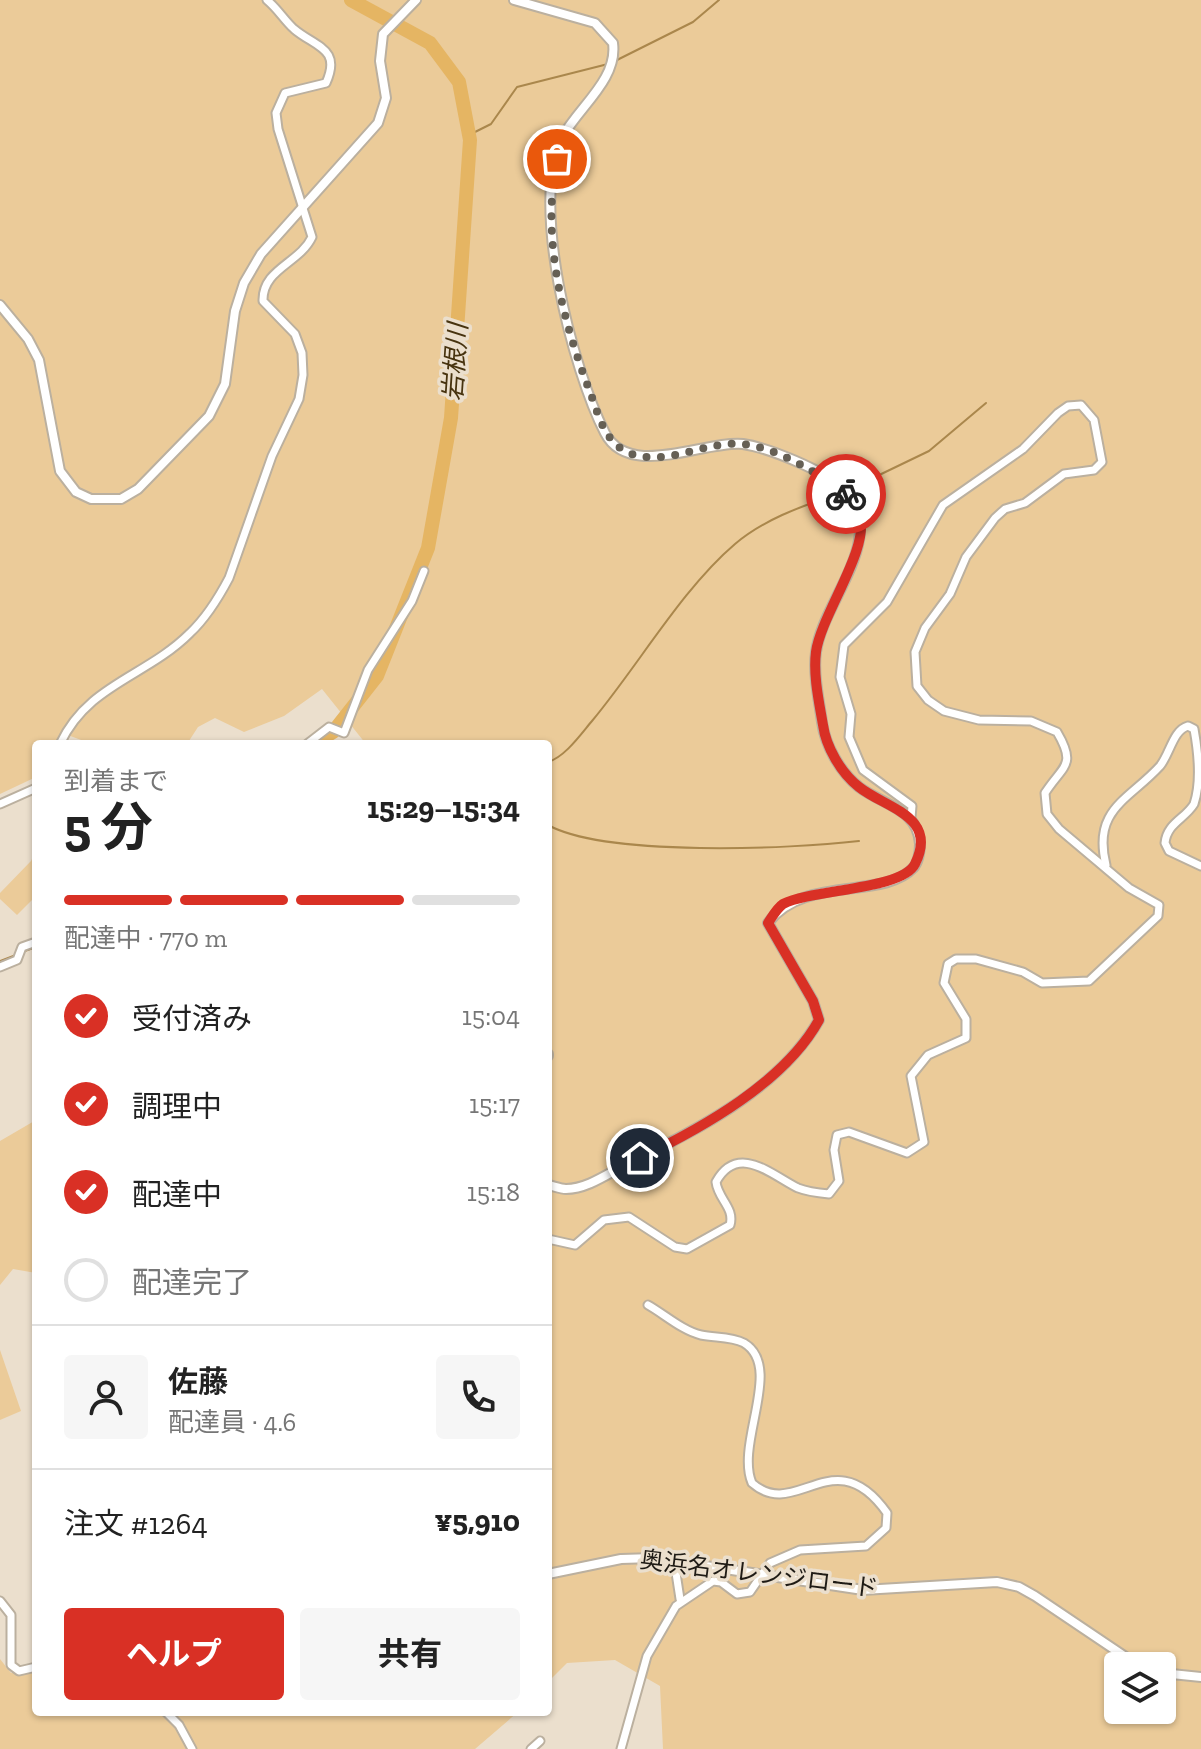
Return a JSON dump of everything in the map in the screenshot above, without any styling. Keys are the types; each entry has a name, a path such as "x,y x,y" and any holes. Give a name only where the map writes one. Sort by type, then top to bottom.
{"street":[{"path":"62,740 81,709 96,695 138,671 189,634 229,578 272,456 299,399 302,353 295,334 281,317 267,308 263,293 273,274 308,246 312,237 276,113 285,93 326,83 331,72 330,59 327,50 298,32 267,0"},
{"path":"0,305 28,339 39,360 49,399 60,471 76,492 91,499 121,499 138,489 209,416 225,384 235,311 244,283 261,254 378,123 386,98 380,61 383,34 416,0"},
{"path":"514,0 595,23 613,43 610,69 561,139 553,179 553,256 565,323 607,437 632,454 661,456 741,444 770,450 841,488 861,517 857,555 821,627 815,654 824,732 828,748 858,787 911,818 919,833 920,851 913,868 896,878 781,905 768,923 813,1001 819,1020 808,1039 730,1108 682,1138 586,1185 567,1189 552,1186"},
{"path":"552,1240 575,1245 604,1220 629,1217 675,1247 687,1249 730,1225 731,1211 717,1191 716,1182 730,1169 743,1164 760,1164 797,1187 829,1194 839,1181 834,1150 837,1135 849,1132 907,1153 924,1142 911,1076 928,1055 966,1038 966,1019 944,983 948,964 956,959 976,959 1023,972 1042,983 1089,981 1158,916 1159,905 1129,888 1059,829 1047,814 1045,793 1067,767 1069,757 1057,732 1031,721 979,720 944,711 922,693 913,672 919,639 950,594 966,557 995,518 1005,509 1025,503 1064,474 1094,470 1102,462 1094,420 1081,405 1068,406 1058,413 1023,449 943,505 887,602 844,645 840,677 851,714 849,737 863,770 912,806 911,818"},
{"path":"312,740 329,727 344,733 368,670 412,601 424,571"},
{"path":"1107,867 1102,849 1104,826 1111,812 1159,766 1180,730 1188,726 1194,729 1200,790 1192,807 1172,824 1165,843 1169,851 1201,866"},
{"path":"0,804 32,790"},
{"path":"0,967 17,960 22,947 32,943"},
{"path":"621,1749 647,1656 680,1599 713,1581 721,1582 737,1594 750,1592 770,1563 800,1550 866,1546 882,1535 887,1513 860,1484 848,1479 787,1493 769,1492 752,1483 747,1472 747,1447 762,1373 756,1354 741,1342 689,1330 648,1305"},
{"name":"奥浜名オレンジロード","path":"552,1573 621,1559 674,1560 863,1590 997,1582 1019,1587 1118,1652"},
{"path":"674,1560 680,1599"},
{"path":"0,1601 11,1615 11,1665 19,1671 32,1668"},
{"path":"1176,1674 1201,1677"},
{"path":"170,1716 179,1725 192,1749"},
{"path":"531,1749 540,1741"}],"shaded area":[{"path":"0,0 1201,0 1201,1749 663,1749 660,1686 615,1660 567,1663 552,1678 552,740 363,740 322,689 284,716 244,732 215,718 198,727 190,740 81,740 65,734 61,740 32,740 32,779 0,794"},
{"path":"32,859 32,900 17,915 0,899 0,893"},
{"path":"32,1122 32,1272 13,1269 0,1285 0,1141"},
{"path":"0,1350 21,1411 0,1420"},
{"path":"0,1659 11,1673 32,1668 32,1716 513,1716 475,1749 0,1749"}],"waterway":[{"name":"岩根川","path":"320,740 333,732 377,676 428,548 451,418 470,140 459,82 430,43 351,0"},
{"path":"617,60 693,22 719,0"},
{"path":"469,135 491,124 517,87 608,64"},
{"path":"846,491 929,451 986,403"},
{"path":"552,760 578,738 679,605 735,544 772,520 840,493"},
{"path":"552,826 575,835 654,846 746,848 859,841"},
{"name":"岩根川","path":"22,952 32,948"},
{"name":"岩根川","path":"0,961 16,955"}],"way so far":[{"path":"557,159 553,179 553,256 565,323 607,437 632,454 661,456 741,444 770,450 841,488 846,494"}],"route":[{"path":"640,1158 682,1138 730,1108 808,1039 819,1020 813,1001 768,923 781,905 896,878 913,868 920,851 919,833 911,818 858,787 828,748 824,732 815,654 821,627 857,555 861,517 846,494"}]}
